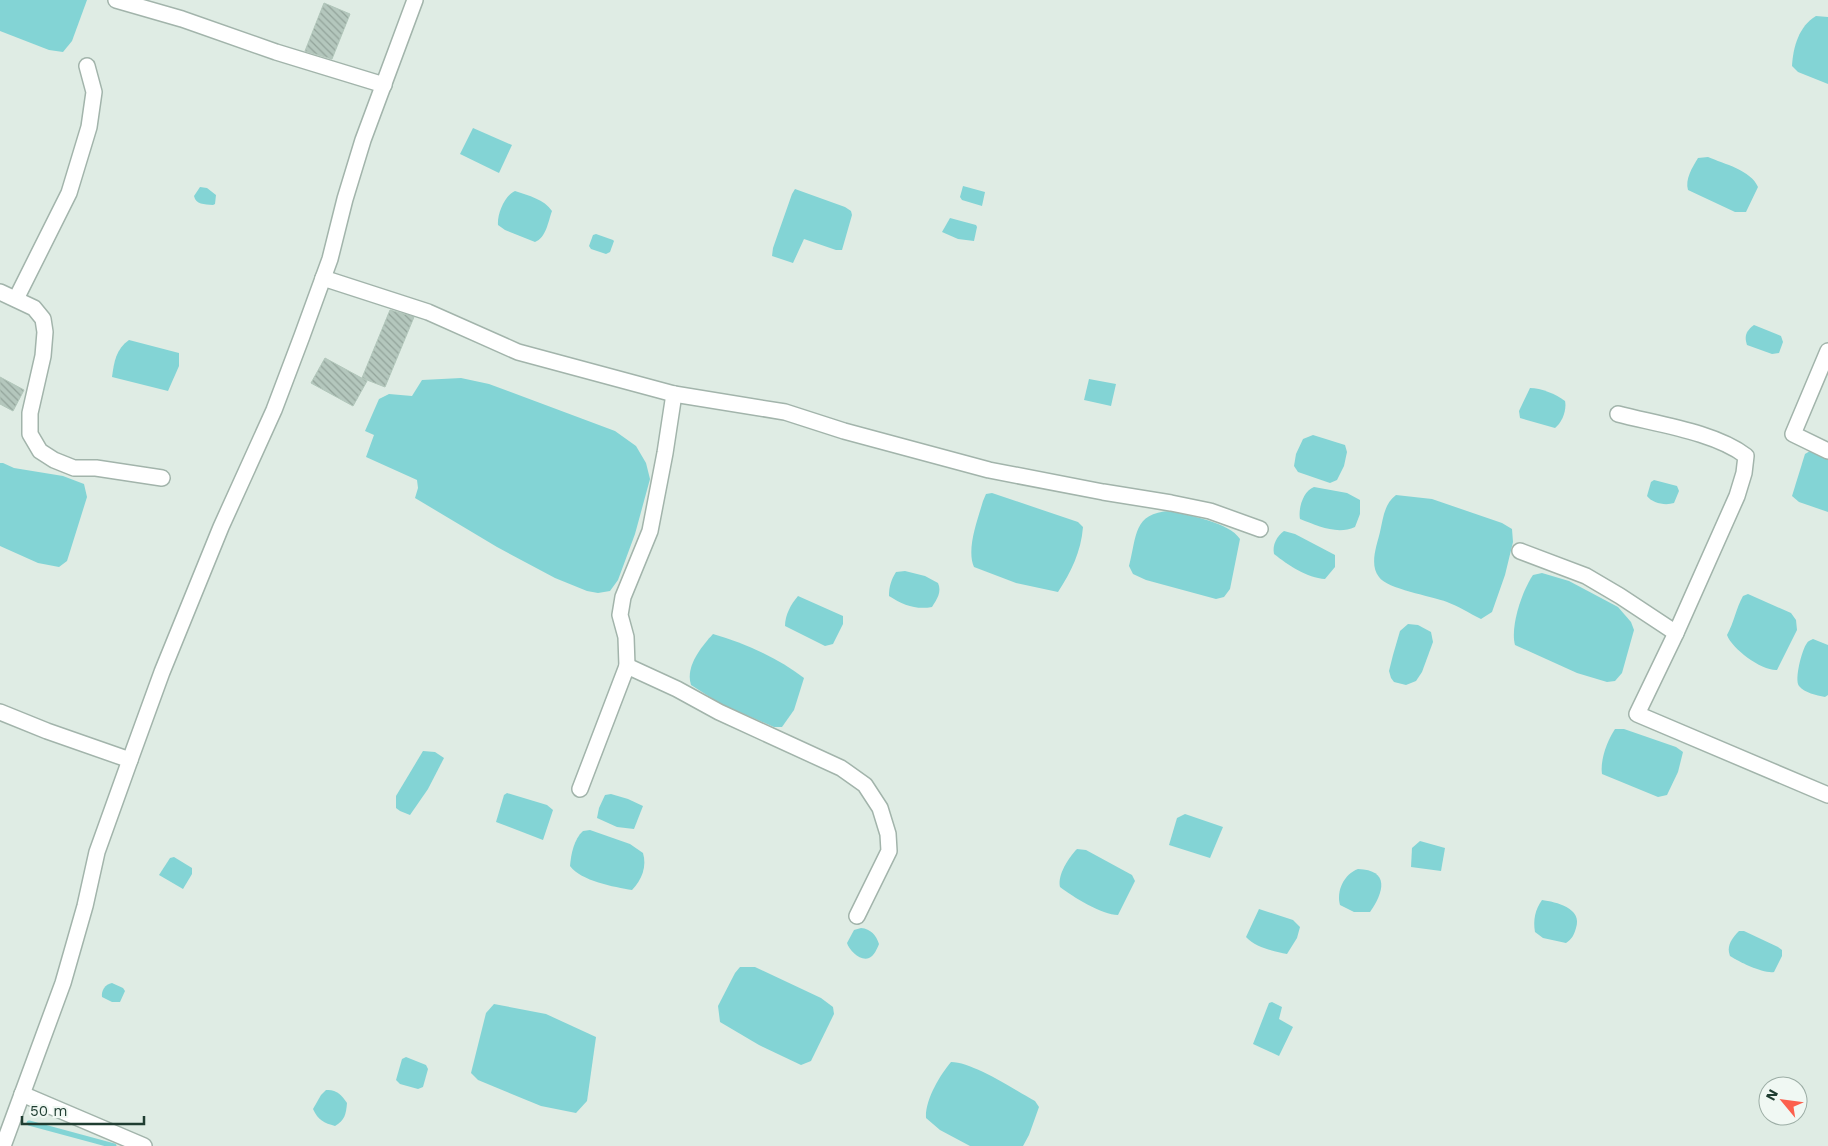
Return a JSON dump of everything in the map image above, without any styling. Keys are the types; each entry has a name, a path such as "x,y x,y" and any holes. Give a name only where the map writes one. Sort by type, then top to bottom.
{"street":[{"path":"116,0 182,19 276,52 384,85"},
{"path":"3,1146 63,983 85,906 97,852 130,760 162,672 217,536 274,410 330,259 345,199 364,140 415,0"},
{"path":"16,299 69,193 89,127 94,92 87,66"},
{"path":"323,278 428,312 518,352 674,394 785,412 844,431 989,470 1210,511 1260,529"},
{"path":"0,292 34,308 43,319 45,332 43,356 30,413 30,434 40,451 54,460 74,468 96,468 162,478"},
{"path":"1828,351 1793,434 1828,451"},
{"path":"580,789 627,666 626,637 620,615 624,597 650,531 666,453 674,394"},
{"path":"1618,414 1720,441 1737,449 1746,456 1744,473 1737,496 1676,633 1637,714 1828,795"},
{"path":"1520,551 1586,576 1676,633"},
{"path":"627,666 677,689 719,712 841,768 865,785 880,808 888,834 888,851 875,882 857,916"},
{"path":"0,712 47,731 130,760"},
{"path":"22,1094 144,1146"}],"water":[{"path":"0,0 87,0 72,41 63,52 49,50 0,31"},
{"path":"1816,16 1828,17 1828,84 1798,72 1792,66 1794,52 1801,31"},
{"path":"473,128 512,145 499,173 460,154"},
{"path":"1708,157 1736,168 1754,181 1758,187 1746,212 1735,212 1688,190 1688,178 1698,158"},
{"path":"963,186 985,192 982,206 962,200 960,197"},
{"path":"200,187 207,188 216,195 215,204 199,203 195,199 194,196"},
{"path":"795,189 845,207 851,211 852,215 842,250 836,250 804,239 793,263 772,256 773,248"},
{"path":"515,191 531,196 545,204 552,211 542,237 535,242 505,230 498,225 502,205 508,196"},
{"path":"950,218 976,225 974,241 958,239 942,232"},
{"path":"596,234 614,241 610,252 606,254 591,249 589,246 593,235"},
{"path":"1754,325 1781,336 1783,342 1779,353 1772,354 1747,345 1746,334"},
{"path":"129,340 179,353 179,366 168,391 112,377 118,352"},
{"path":"461,378 489,384 615,431 636,446 646,463 650,479 635,534 618,580 610,591 598,593 587,591 555,578 497,547 415,498 418,488 417,480 366,457 374,435 365,431 379,399 389,394 412,396 422,380"},
{"path":"1089,379 1116,384 1111,406 1084,400"},
{"path":"1530,388 1548,392 1565,401 1563,416 1555,428 1520,418 1519,411"},
{"path":"1313,435 1345,445 1347,452 1344,466 1337,480 1330,483 1298,472 1294,466 1296,454 1303,439"},
{"path":"1810,451 1828,456 1828,512 1799,502 1792,496 1805,454"},
{"path":"0,463 14,468 63,476 84,484 87,497 67,561 59,567 38,563 0,546"},
{"path":"1654,480 1677,486 1679,491 1674,503 1659,503 1647,496 1651,482"},
{"path":"1314,487 1347,493 1360,500 1360,514 1355,527 1334,530 1300,519 1300,510 1304,496"},
{"path":"992,493 1078,522 1083,527 1075,561 1058,592 1016,583 974,567 971,552 974,534 986,494"},
{"path":"1396,495 1432,499 1502,523 1512,529 1513,542 1505,575 1492,612 1481,619 1447,602 1391,585 1379,577 1374,561 1376,549 1385,512 1389,503"},
{"path":"1170,511 1218,524 1235,533 1240,539 1230,589 1224,597 1216,599 1146,580 1133,574 1129,566 1136,536 1143,521 1149,516"},
{"path":"1284,531 1295,534 1335,555 1335,567 1325,579 1305,574 1274,554 1276,541"},
{"path":"905,571 925,576 938,583 939,592 932,607 920,608 910,606 889,596 889,590 896,572"},
{"path":"1542,573 1569,581 1618,607 1631,622 1634,630 1622,673 1615,681 1607,682 1577,673 1515,645 1514,629 1521,599 1533,575"},
{"path":"1748,594 1791,613 1796,620 1797,630 1777,670 1764,667 1748,658 1735,647 1727,635 1743,596"},
{"path":"798,596 843,616 843,624 833,644 825,646 785,626 789,610"},
{"path":"1408,624 1418,625 1431,632 1433,642 1422,672 1416,681 1406,685 1394,682 1389,671 1400,631"},
{"path":"713,634 761,652 804,678 794,710 782,727 774,727 721,704 691,685 690,671 692,664 699,651"},
{"path":"1813,639 1828,645 1828,695 1825,697 1804,690 1798,683 1799,664 1803,651 1808,642"},
{"path":"1615,729 1624,729 1676,747 1683,752 1678,772 1667,795 1658,797 1602,774 1605,751"},
{"path":"423,751 435,752 444,758 428,789 410,815 396,808 396,796"},
{"path":"507,793 547,805 553,810 543,840 496,822 504,795"},
{"path":"611,794 643,806 634,829 617,827 597,818 605,795"},
{"path":"1185,814 1223,827 1210,858 1169,845 1177,818"},
{"path":"590,830 630,844 643,853 643,873 632,890 607,885 582,876 570,866 577,838 583,831"},
{"path":"1420,841 1445,848 1441,871 1411,867 1412,848"},
{"path":"1077,849 1086,850 1132,875 1135,881 1118,915 1096,909 1060,887 1062,872 1067,861"},
{"path":"174,857 192,868 192,874 183,889 159,875 170,858"},
{"path":"1358,869 1368,870 1380,878 1381,890 1379,897 1370,912 1354,912 1340,905 1339,894 1342,884 1353,871"},
{"path":"1542,900 1561,904 1576,915 1577,921 1574,935 1566,943 1543,938 1535,932 1535,915"},
{"path":"1259,909 1293,920 1300,927 1297,938 1287,954 1260,946 1246,937"},
{"path":"861,928 873,933 879,944 872,956 866,959 856,955 847,943 854,930"},
{"path":"1739,931 1744,931 1782,950 1782,956 1774,972 1758,969 1730,956 1730,942"},
{"path":"740,967 755,967 821,998 833,1007 834,1014 811,1061 801,1065 759,1045 720,1022 718,1006"},
{"path":"112,983 123,988 125,991 120,1002 112,1002 102,997 104,988"},
{"path":"1272,1002 1282,1007 1279,1019 1293,1027 1279,1056 1253,1044 1269,1003"},
{"path":"494,1004 546,1014 596,1037 587,1101 576,1113 541,1106 478,1080 471,1073 486,1013"},
{"path":"406,1057 426,1065 428,1069 423,1087 418,1089 400,1084 396,1080 402,1059"},
{"path":"951,1062 960,1063 982,1071 1035,1101 1039,1107 1023,1146 970,1146 940,1130 926,1118 926,1111 931,1096 942,1074"},
{"path":"326,1090 333,1090 338,1093 347,1103 344,1116 335,1126 322,1120 313,1109"}],"building":[{"path":"324,3 350,14 332,59 305,51"},
{"path":"390,310 414,317 385,387 362,378"},
{"path":"325,358 367,381 353,406 311,383"},
{"path":"0,377 24,390 13,411 0,404"}],"waterway":[{"path":"29,1123 114,1146"}]}
